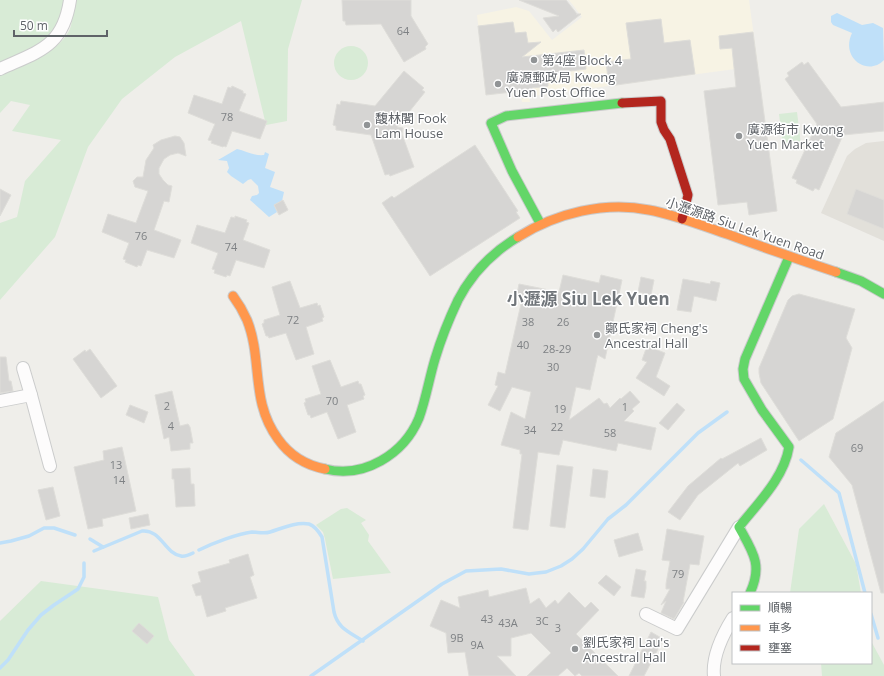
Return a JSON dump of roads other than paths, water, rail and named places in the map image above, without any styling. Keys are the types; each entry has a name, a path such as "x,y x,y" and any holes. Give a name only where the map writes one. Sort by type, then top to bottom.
{"street":[{"path":"0,69 33,54 55,40 65,23 70,0"},
{"path":"540,223 512,172 491,123 506,116 614,104 661,101 661,122 670,139 688,195 682,219"},
{"name":"小瀝源路 Siu Lek Yuen Road","path":"233,296 240,305 248,324 263,410 269,424 283,445 298,459 318,468 334,471 359,471 375,464 395,452 404,443 415,427 423,406 431,372 445,329 454,307 472,277 511,240 540,223 562,215 602,208 644,209 682,219 860,281 884,294"},
{"path":"646,614 678,629 739,527 773,483 786,462 789,454 789,447 762,410 744,379 743,369 745,359 789,257"},
{"name":"小瀝源路 Siu Lek Yuen Road","path":"860,281 884,283"},
{"path":"23,368 50,466"},
{"path":"0,401 31,395"},
{"path":"739,527 756,557 756,579 750,592"},
{"path":"714,676 713,670 718,650 724,634 732,620"}],"water":[{"path":"837,13 862,25 873,23 883,28 884,60 878,65 864,66 853,57 849,42 852,33 833,25 831,22 831,16"},
{"path":"237,149 257,155 264,155 265,152 269,154 265,168 275,172 270,187 284,192 282,201 274,205 277,212 269,217 250,200 252,196 259,193 258,186 251,179 243,184 227,172 229,168 227,161 218,160"}],"waterway":[{"path":"311,676 442,584 466,571 501,569 529,574 546,572 561,566 583,549 608,519 626,505 698,433 727,412"},
{"path":"801,460 839,493 865,592"},
{"path":"199,550 225,539 246,533 268,533 299,524 311,525 317,529 322,537 336,618 345,630 363,641"},
{"path":"0,543 29,536 44,528 54,528 75,535"},
{"path":"94,551 142,531 148,531 154,534 176,554 184,556 193,553"},
{"path":"90,539 103,547"},
{"path":"0,668 8,660 28,630 41,615 78,589 84,577 84,563"},
{"path":"872,617 878,638"}],"place":[{"name":"第4座 Block 4","path":"534,60"},
{"name":"廣源郵政局 Kwong Yuen Post Office","path":"498,84"},
{"name":"馥林閣 Fook Lam House","path":"367,125"},
{"name":"廣源街市 Kwong Yuen Market","path":"739,136"},
{"name":"鄭氏家祠 Cheng's Ancestral Hall","path":"597,335"},
{"name":"劉氏家祠 Lau's Ancestral Hall","path":"575,649"}],"district":[{"name":"小瀝源 Siu Lek Yuen","path":"588,299"}]}
